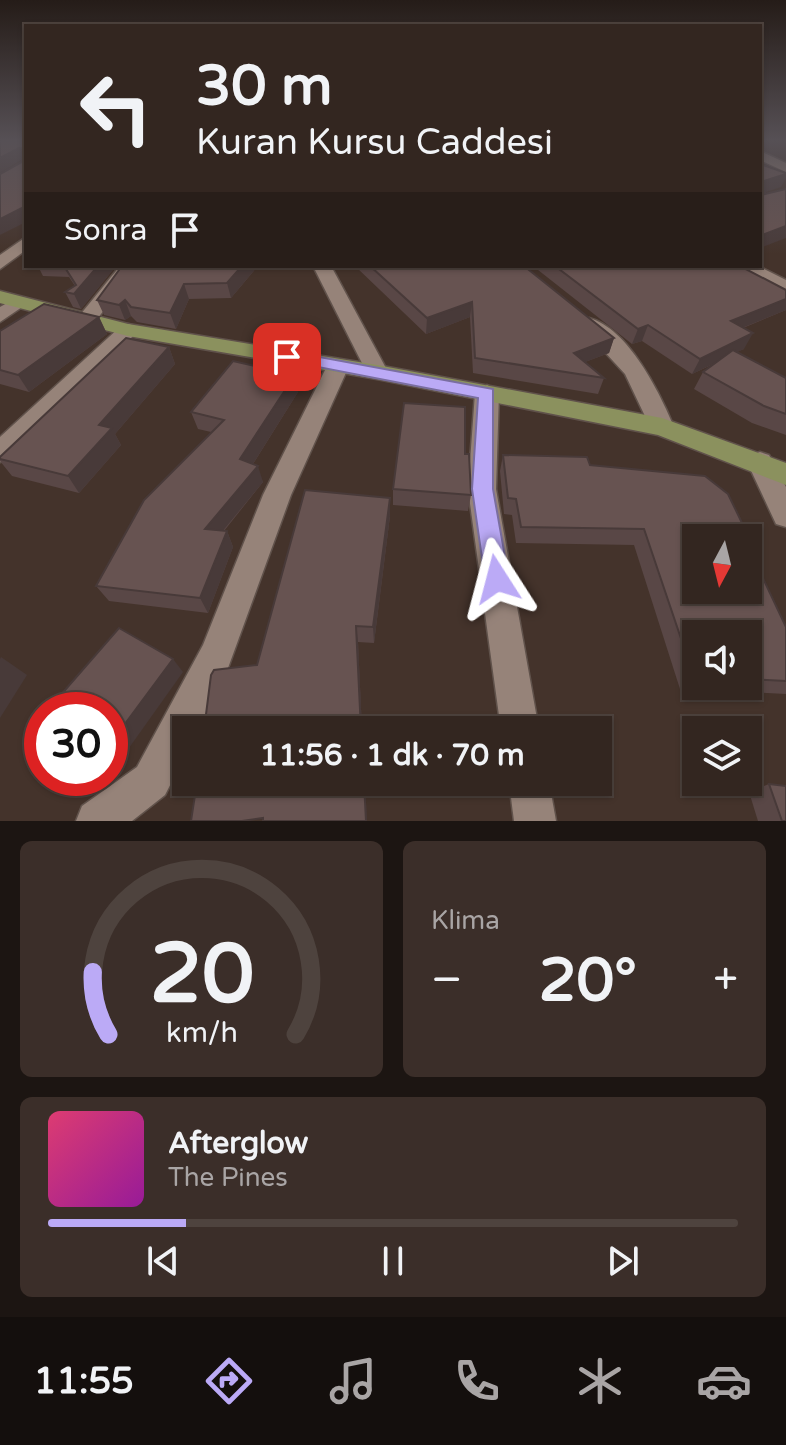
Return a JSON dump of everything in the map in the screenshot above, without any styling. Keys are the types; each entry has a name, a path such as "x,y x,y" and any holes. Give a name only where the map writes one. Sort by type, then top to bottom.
{"main road":[{"path":"6,305 662,427 786,474"}],"street":[{"path":"0,264 24,244"},
{"path":"87,319 127,268"},
{"path":"323,268 377,372"},
{"path":"749,268 786,287"},
{"path":"574,312 621,349 636,369 662,427"},
{"path":"0,452 128,330"},
{"path":"97,821 151,781 216,656 277,495 338,366"},
{"path":"487,393 482,489 518,716"},
{"path":"760,462 786,515"},
{"path":"531,796 535,821"}],"building":[{"path":"0,177 24,177 24,207 0,219"},
{"path":"762,177 776,177 764,181 765,194 786,189 786,226 762,235"},
{"path":"65,268 96,268 74,294 65,292 76,285"},
{"path":"121,268 240,268 227,283 184,284 170,313 131,307 125,300 119,305 97,300"},
{"path":"372,268 526,268 614,338 574,353 604,378 475,358 472,302 427,318"},
{"path":"558,268 744,268 786,290 786,299 731,321 753,333 700,359 648,325 638,329"},
{"path":"44,304 99,317 18,375 0,370 0,331"},
{"path":"126,338 169,347 99,425 112,428 68,476 0,459 0,457"},
{"path":"733,350 786,378 786,414 764,406 703,372"},
{"path":"233,361 295,375 240,459 258,466 205,529 227,531 200,598 96,586 144,500 224,420 191,412"},
{"path":"404,403 465,407 465,454 469,454 471,495 393,489"},
{"path":"503,455 587,457 590,465 705,476 728,494 742,524 682,524 682,604 762,604 762,576 786,627 786,681 762,680 762,620 682,620 682,641 644,529 521,527 516,499 508,498"},
{"path":"305,490 390,498 373,627 356,626 360,716 206,716 214,670 257,665"},
{"path":"119,628 173,659 128,720 128,692 63,692"},
{"path":"769,784 786,786 786,821 782,821"},
{"path":"195,796 365,796 366,821 263,821 263,818 191,821"}],"route":[{"path":"287,357 487,393 482,489 497,579"}]}
